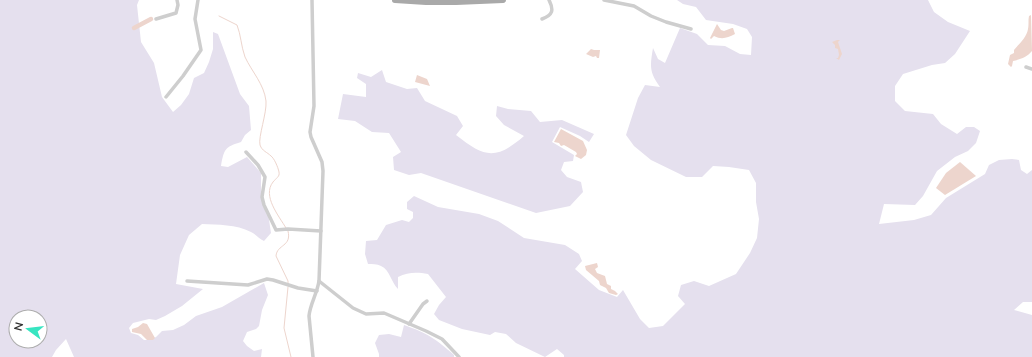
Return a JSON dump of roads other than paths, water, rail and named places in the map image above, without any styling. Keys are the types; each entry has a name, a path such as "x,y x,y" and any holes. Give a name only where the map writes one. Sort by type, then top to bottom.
{"main road":[{"path":"395,0 456,2 503,0"}],"street":[{"path":"156,19 176,13 178,5 177,0"},
{"path":"166,97 184,76 201,50 195,19 198,0"},
{"path":"312,0 314,106 310,132 320,156 323,171 319,281 309,316 313,357"},
{"path":"542,19 547,17 552,10 549,0"},
{"path":"604,0 634,6 651,16 691,29"},
{"path":"1026,67 1032,69"},
{"path":"246,152 258,165 265,177 262,197 264,205 276,230 288,229 321,231"},
{"path":"187,281 248,285 266,279 316,291"},
{"path":"319,281 353,308 366,314 384,313 426,331 442,340 459,357"},
{"path":"409,324 423,304 427,302"}],"waterway":[{"path":"219,16 237,25 245,57 265,95 266,106 260,136 260,145 276,163 279,175 270,188 270,200 286,228"},
{"path":"134,28 151,19"},
{"path":"288,231 288,240 279,249 276,256 288,284"},
{"path":"288,287 284,328 291,357"}]}
